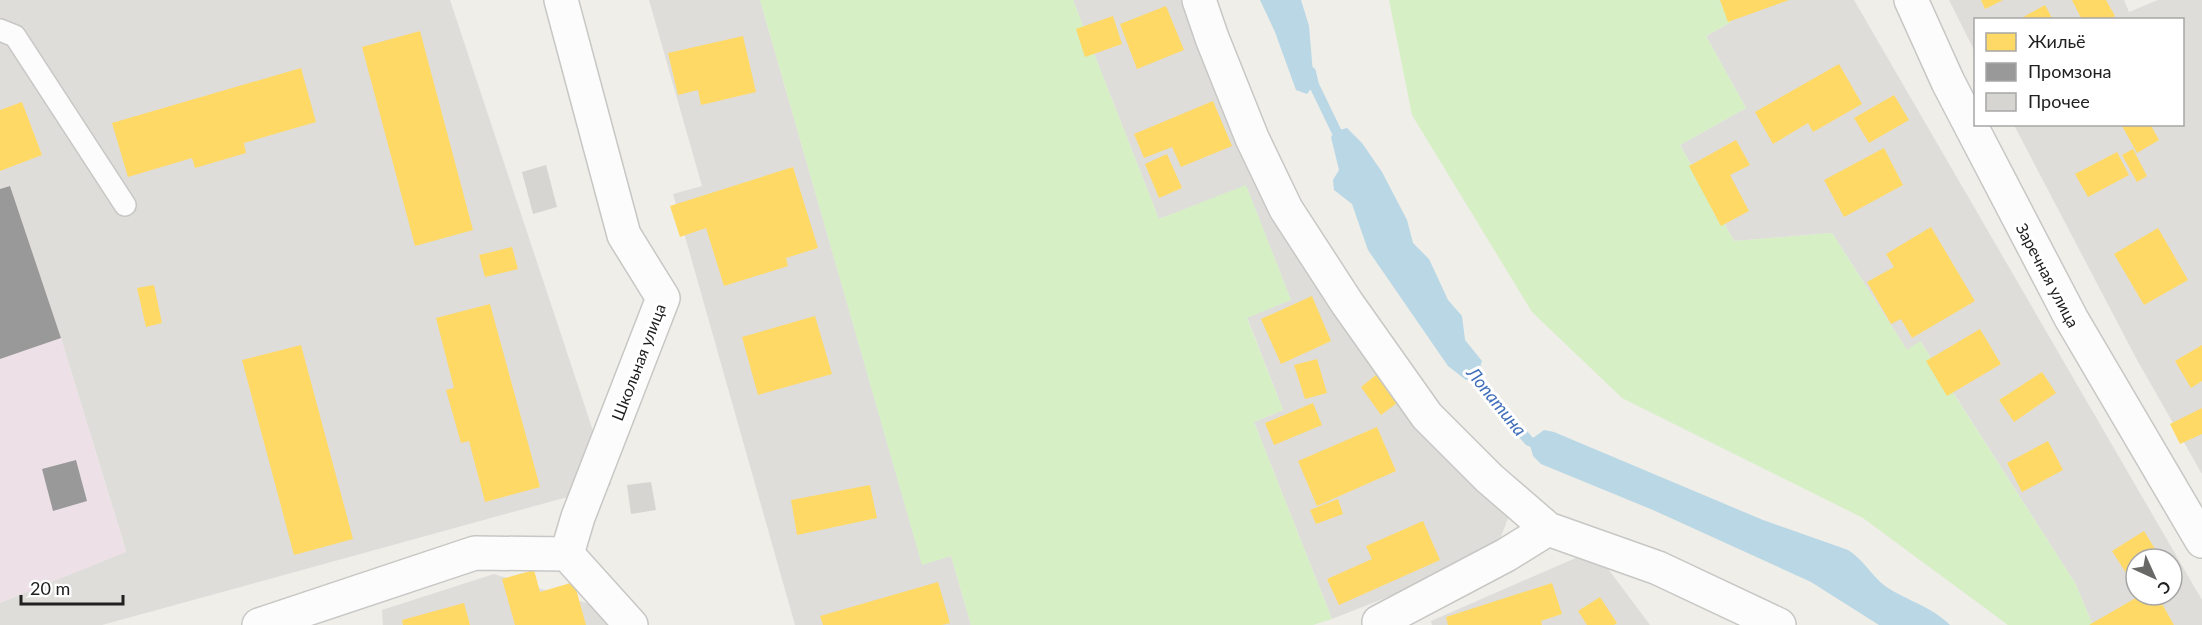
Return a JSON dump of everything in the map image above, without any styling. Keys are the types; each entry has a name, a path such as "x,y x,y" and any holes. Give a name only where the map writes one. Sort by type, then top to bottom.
{"street":[{"name":"Школьная улица","path":"561,0 624,235 663,298 567,554"},
{"path":"1199,0 1252,138 1286,209 1347,303 1426,416 1489,478 1548,529 1658,568 1779,625"},
{"name":"Заречная улица","path":"1911,0 1948,82 2071,318 2202,541"},
{"path":"1376,624 1506,555 1548,529"},
{"path":"259,625 475,553 567,554 631,625"}],"lane":[{"path":"0,30 15,36 125,205"}],"shaded area":[{"path":"0,0 450,0 611,485 102,625 0,625 0,603 126,551 61,338 10,186 0,189"},
{"path":"649,0 760,0 922,564 951,556 971,625 795,625 673,194 702,186"},
{"path":"1073,0 1201,0 1354,322 1513,505 1494,555 1332,619 1254,422 1283,410 1247,317 1291,300 1246,186 1159,219"},
{"path":"1719,0 1854,0 2171,547 2124,547 2124,607 2184,607 2184,569 2202,600 2202,625 2093,625 2075,583 1921,342 1907,350 1832,233 1734,241 1680,145 1746,108 1706,36 1731,22"},
{"path":"1949,0 2124,0 2129,12 2158,0 2202,0 2202,474 2136,358 2015,126 2184,126 2184,18 1974,18 1974,50"},
{"path":"10,186 61,338 126,552 0,603 0,189"},
{"path":"1594,550 1650,625 1432,625 1431,621"},
{"path":"494,574 615,612 619,625 383,625 382,610"}],"green space":[{"path":"760,0 1073,0 1159,219 1246,185 1291,300 1247,318 1283,410 1254,422 1332,619 1313,625 971,625 951,556 922,565"},
{"path":"1389,0 1719,0 1731,22 1706,36 1746,108 1680,145 1734,241 1832,233 1907,350 1920,341 2075,583 2093,625 2008,625 1863,518 1622,398 1532,312 1412,115"}],"water":[{"path":"1260,0 1301,0 1309,26 1314,85 1307,94 1296,90 1275,32"},
{"path":"1347,128 1362,143 1382,172 1407,220 1413,243 1429,259 1448,300 1462,316 1465,340 1482,361 1476,380 1466,380 1448,366 1368,250 1352,204 1334,190 1333,180 1339,170 1331,137 1336,131"},
{"path":"1544,430 1554,432 1763,520 1848,550 1885,586 1927,608 1950,625 1879,625 1811,582 1653,510 1541,464 1533,456 1529,441"}],"building: Жильё":[{"path":"1720,0 1789,0 1728,22"},
{"path":"1981,0 2003,0 1985,9"},
{"path":"2072,0 2106,0 2115,16 2112,18 2081,18"},
{"path":"2045,5 2052,18 2022,18"},
{"path":"1166,6 1184,50 1137,69 1120,24"},
{"path":"1113,16 1122,44 1085,57 1076,29"},
{"path":"420,31 473,230 415,246 362,47"},
{"path":"743,36 756,92 701,105 698,90 678,95 668,53"},
{"path":"1839,64 1862,104 1813,132 1808,123 1773,144 1755,112"},
{"path":"301,68 316,122 244,143 246,153 195,168 192,158 128,177 112,123"},
{"path":"1894,95 1909,120 1869,143 1854,118"},
{"path":"1213,101 1232,146 1181,167 1172,147 1144,158 1134,134"},
{"path":"22,102 42,155 0,171 0,110"},
{"path":"2122,126 2151,126 2159,140 2137,153"},
{"path":"1736,140 1750,165 1730,175 1749,211 1721,226 1689,166"},
{"path":"1884,148 1903,185 1844,217 1824,180"},
{"path":"2133,149 2147,176 2137,182 2122,155"},
{"path":"2117,152 2129,175 2088,197 2075,174"},
{"path":"1167,154 1182,188 1159,198 1145,164"},
{"path":"793,167 818,248 786,258 788,266 724,286 706,228 680,237 670,206"},
{"path":"1931,227 1975,301 1912,338 1901,319 1891,324 1867,282 1894,267 1886,254"},
{"path":"2158,228 2188,280 2144,305 2114,254"},
{"path":"512,247 518,269 485,277 479,255"},
{"path":"154,285 162,323 146,327 137,288"},
{"path":"1312,296 1331,341 1281,364 1261,319"},
{"path":"490,304 540,487 485,502 469,441 461,443 446,390 454,388 436,318"},
{"path":"815,316 832,374 758,395 742,337"},
{"path":"1980,329 2001,364 1947,396 1926,361"},
{"path":"301,345 353,539 294,555 242,360"},
{"path":"2202,345 2202,381 2191,388 2175,361"},
{"path":"1317,359 1327,393 1305,399 1294,365"},
{"path":"2042,372 2056,393 2014,422 1999,400"},
{"path":"1376,375 1397,403 1381,415 1361,387"},
{"path":"1313,403 1322,425 1274,445 1265,423"},
{"path":"2202,408 2202,434 2180,444 2170,424"},
{"path":"1377,427 1396,471 1317,506 1298,461"},
{"path":"2048,441 2063,470 2022,492 2007,463"},
{"path":"870,485 877,518 797,535 791,500"},
{"path":"1338,499 1343,514 1316,524 1310,510"},
{"path":"1423,521 1440,560 1339,605 1327,579 1372,559 1366,546"},
{"path":"2144,531 2154,547 2124,547 2124,570 2112,551"},
{"path":"534,570 540,592 574,582 586,625 515,625 502,579"},
{"path":"938,582 950,623 942,625 823,625 820,616"},
{"path":"1552,583 1562,614 1541,621 1542,625 1448,625 1446,617"},
{"path":"1600,597 1617,623 1614,625 1587,625 1578,611"},
{"path":"464,603 470,625 403,625 402,620"},
{"path":"2124,605 2124,607 2164,607 2174,625 2089,625"}],"building: Промзона":[{"path":"10,186 61,338 0,359 0,189"},
{"path":"76,460 87,501 53,511 42,469"}],"building: Прочее":[{"path":"546,165 557,207 533,214 522,172"},
{"path":"651,482 656,510 631,514 627,485"}],"waterway":[{"name":"Лопатина","path":"1311,72 1314,85 1342,143"},
{"name":"Лопатина","path":"1469,368 1476,380 1529,441 1541,446"}]}
